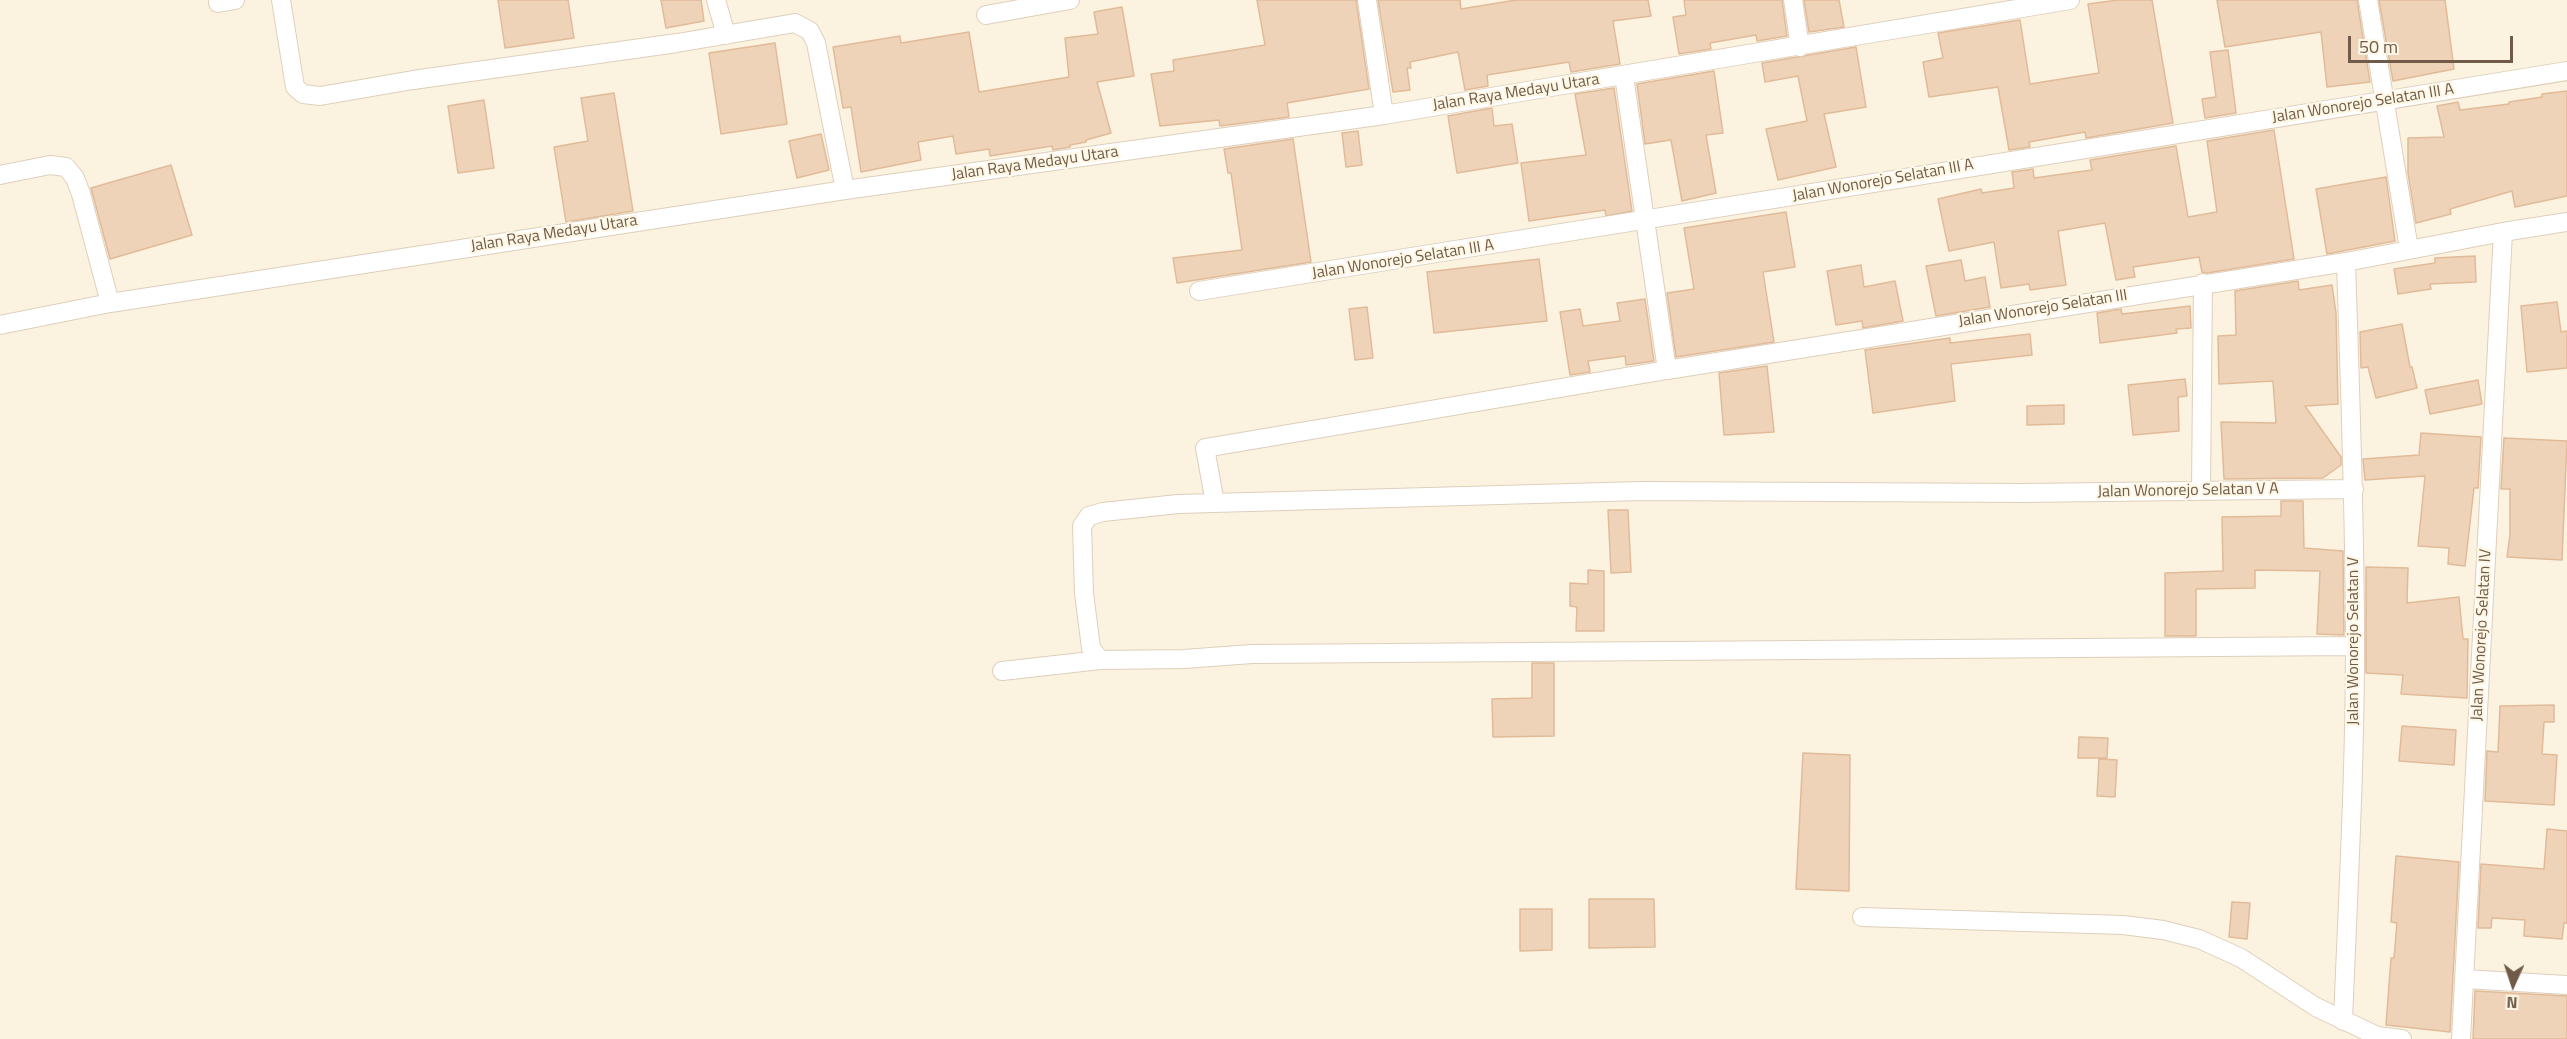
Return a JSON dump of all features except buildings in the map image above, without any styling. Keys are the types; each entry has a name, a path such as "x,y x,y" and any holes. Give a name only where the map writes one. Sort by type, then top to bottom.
{"street":[{"path":"281,0 295,87 303,94 320,96 795,23 810,31 816,43 845,190"},
{"path":"716,0 726,35"},
{"path":"986,15 1070,0"},
{"path":"1367,0 1384,115"},
{"path":"1792,0 1800,47"},
{"name":"Jalan Raya Medayu Utara","path":"0,325 110,303 845,190 1384,115 2070,0"},
{"path":"2368,0 2409,249"},
{"name":"Jalan Wonorejo Selatan III A","path":"1199,291 2567,71"},
{"path":"1624,75 1667,370"},
{"path":"0,175 50,165 66,167 81,194 110,303"},
{"name":"Jalan Wonorejo Selatan III","path":"1215,503 1205,448 1667,370 2346,262 2503,231 2567,222"},
{"name":"Jalan Wonorejo Selatan IV","path":"2461,1039 2503,231"},
{"name":"Jalan Wonorejo Selatan V","path":"2343,1021 2355,646 2354,489 2346,262"},
{"path":"2201,490 2203,283"},
{"name":"Jalan Wonorejo Selatan V A","path":"1100,660 1091,648 1084,593 1082,526 1089,516 1103,512 1179,504 1642,491 2023,493 2354,489"},
{"path":"1002,671 1100,660 1264,654 2355,646"},
{"path":"1862,916 2123,925 2163,930 2199,939 2241,958 2316,1007 2377,1037 2402,1039"},
{"path":"2465,978 2567,985"}]}
